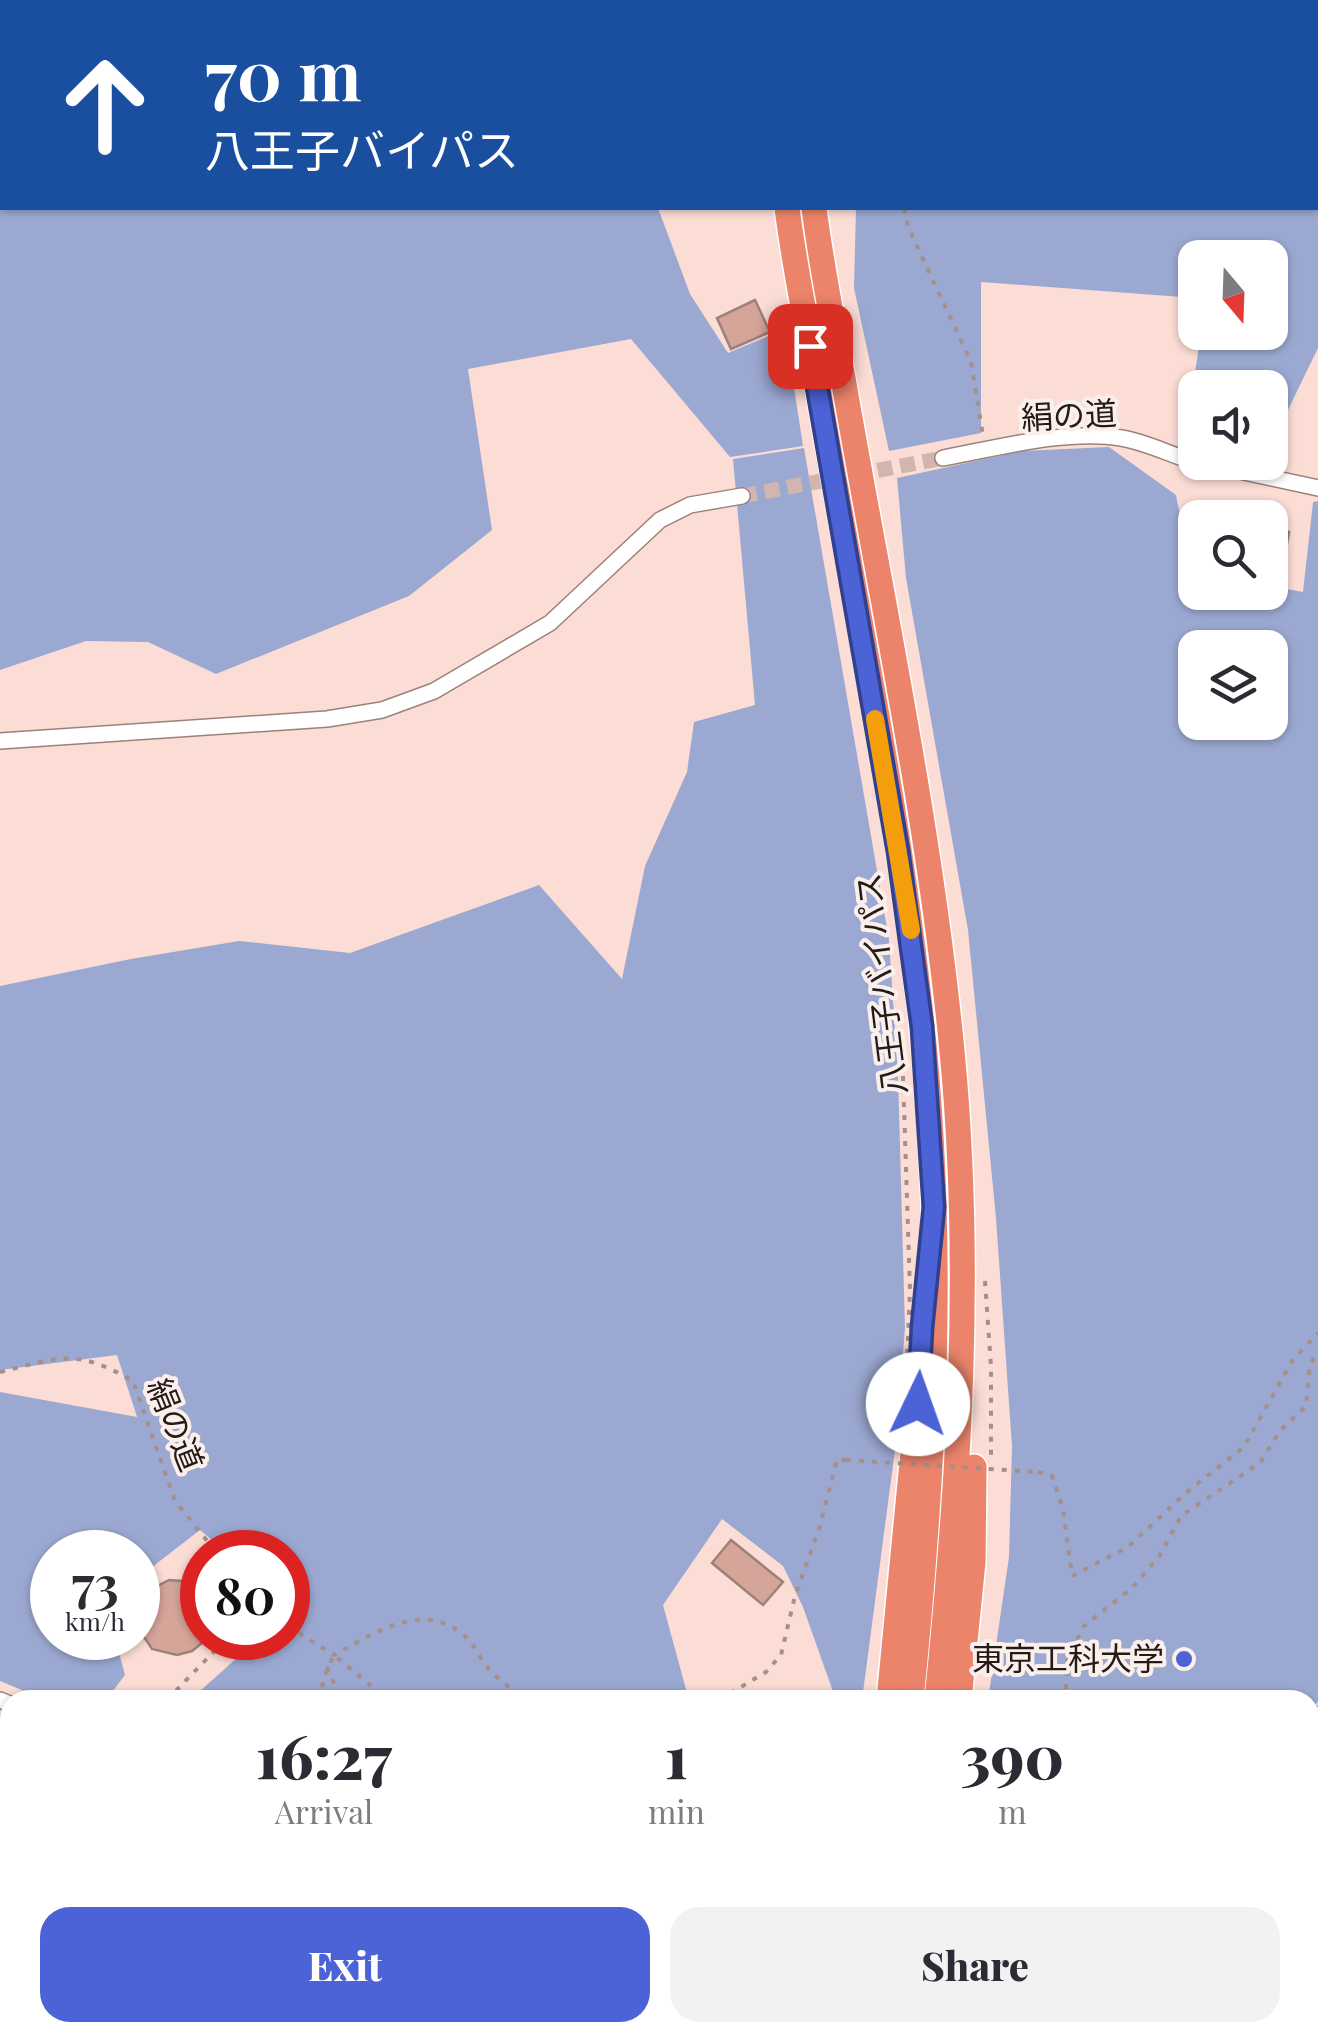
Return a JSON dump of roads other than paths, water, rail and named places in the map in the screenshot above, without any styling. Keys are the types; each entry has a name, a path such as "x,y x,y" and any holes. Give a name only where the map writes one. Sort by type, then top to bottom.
{"highway":[{"name":"八王子バイパス","path":"787,210 909,920 926,1056 936,1344 932,1466 912,1690"},
{"name":"八王子バイパス","path":"814,210 936,916 958,1138 962,1327 957,1495 939,1690"},
{"path":"891,1690 934,1207"},
{"path":"960,1690 973,1562 975,1492 962,1327"}],"street":[{"name":"絹の道","path":"943,458 1068,438 1118,437 1178,455"},
{"name":"絹の道","path":"1280,480 1318,488"},
{"path":"0,741 327,719 409,702 550,623 660,520 690,505 742,496"}],"tunnel":[{"path":"742,496 943,458"}],"place":[{"name":"東京工科大学","path":"1184,1659"}]}
